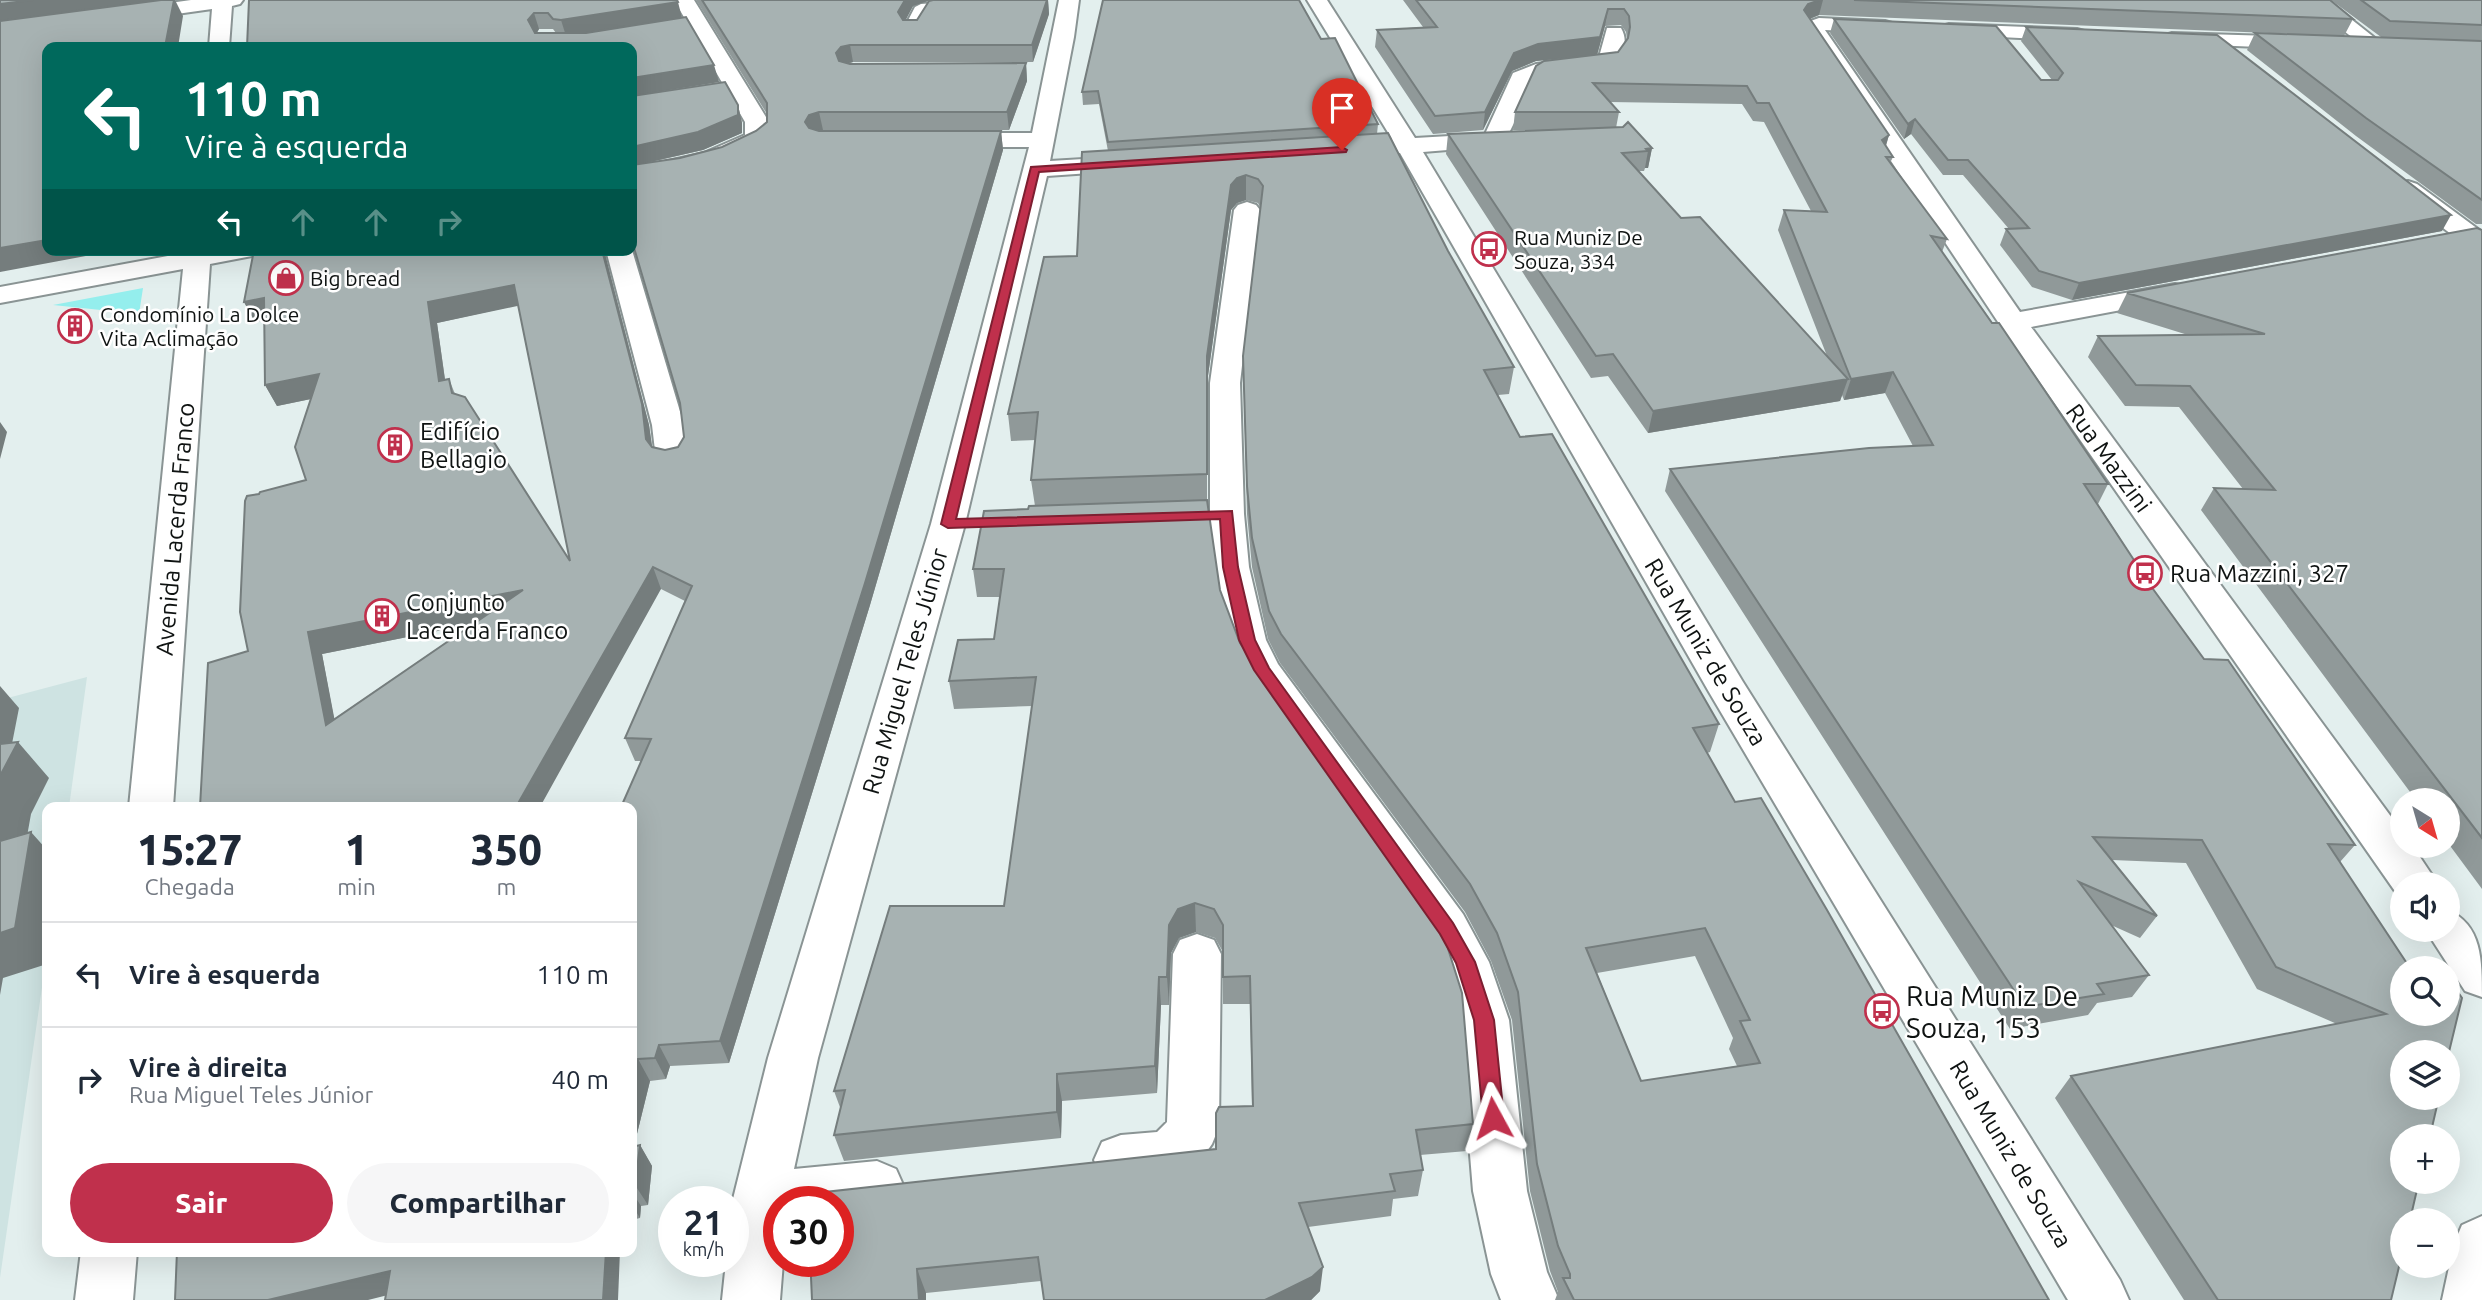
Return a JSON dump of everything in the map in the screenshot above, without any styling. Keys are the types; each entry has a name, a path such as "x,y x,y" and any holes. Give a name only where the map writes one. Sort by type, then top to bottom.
{"street":[{"path":"106,18 227,0 220,42"},
{"path":"637,175 724,156 737,152 757,138 757,122 684,0"},
{"name":"Rua Muniz de Souza","path":"1317,0 1408,146 1729,692 2100,1300"},
{"path":"2315,0 2375,46"},
{"name":"Rua Miguel Teles Júnior","path":"751,1300 761,1199 793,1058 962,523 1039,154 1043,71 1065,37 1060,3"},
{"path":"913,30 922,11 928,8 992,6"},
{"name":"Rua Mazzini","path":"1999,32 1917,28 1879,18 1813,25 2012,322 2406,872"},
{"path":"672,28 698,24"},
{"path":"1493,140 1508,113 1521,78 1536,71 1605,63 1612,56 1614,32"},
{"path":"1999,32 2095,36"},
{"path":"1999,32 2014,50"},
{"path":"2149,38 2400,47"},
{"path":"2218,40 2250,66"},
{"path":"710,93 736,89"},
{"path":"1369,148 1523,139"},
{"path":"933,140 1039,154 1153,162"},
{"path":"2388,174 2479,239"},
{"path":"1247,210 1225,383 1213,515 1231,567 1247,640 1262,670 1447,929 1465,962 1484,1020 1500,1191 1519,1274 1530,1300"},
{"path":"2431,244 2479,239"},
{"path":"0,295 188,256"},
{"name":"Avenida Lacerda Franco","path":"151,802 198,256"},
{"path":"621,256 668,425 673,459"},
{"path":"2012,322 2201,287"},
{"path":"2457,942 2482,977"},
{"path":"1075,1165 1172,1154 1185,1144 1193,1127 1197,954"},
{"path":"761,1199 923,1182"},
{"path":"2471,1300 2482,1244"},
{"path":"104,1300 108,1257"}],"shaded area":[{"path":"143,288 139,314 53,305"},
{"path":"87,677 70,802 42,802 42,988 0,1278 0,700"}],"building":[{"path":"0,0 33,0 0,4"},
{"path":"174,0 166,42 42,42 42,241 0,248 0,21"},
{"path":"249,0 677,0 678,2 561,20 553,19 548,13 534,13 528,20 535,33 586,33 686,17 714,65 637,77 637,42 247,42"},
{"path":"702,0 905,0 898,12 903,20 917,20 929,1 933,0 1047,0 1032,45 850,45 841,47 836,53 839,61 850,64 1026,63 1007,112 819,112 809,115 805,122 809,128 819,131 1001,131 865,583 720,1041 659,1045 655,1058 638,1059 637,1063 637,802 623,802 651,739 625,738 692,586 653,567 519,802 200,802 208,663 248,651 240,612 245,501 247,496 306,480 295,447 319,374 265,385 264,298 244,302 253,256 604,256 642,404 646,439 652,447 665,450 678,447 684,437 680,403 636,256 637,164 680,158 722,147 756,131 767,122 767,103","holes":["514,285 570,561 465,397 452,393 449,379 439,381 428,302","523,590 326,725 308,632"]},
{"path":"1103,0 1299,0 1321,39 1335,38 1378,124 1108,142 1098,91 1082,92"},
{"path":"1416,0 1820,0 1808,4 1804,10 1889,135 1882,140 1893,157 1886,157 1947,239 1931,236 1992,323 1999,323 2108,484 2084,484 2153,589 2204,659 2228,660 2355,845 2328,844 2390,938 2390,942 2393,942 2402,956 2390,956 2390,1026 2455,1026 2452,1040 2390,1040 2390,1110 2436,1110 2433,1124 2390,1124 2390,1194 2416,1194 2413,1208 2390,1208 2390,1278 2396,1278 2391,1300 2218,1300 2071,1076 2386,1014 2276,967 2202,840 2093,837 2157,916 2079,882 2149,975 2097,984 2104,994 2025,1007 1670,469 1869,448 1933,445 1893,372 1851,379 1784,210 1827,212 1769,103 1757,103 1747,86 1593,83 1619,112 1515,112 1536,66 1544,61 1618,52 1628,38 1629,16 1624,9 1608,9 1600,37 1538,44 1514,53 1485,112 1435,116 1377,30 1437,27"},
{"path":"1854,0 2330,0 2353,19"},
{"path":"2361,0 2482,0 2482,25 2390,21"},
{"path":"1834,19 1996,26 2041,80 2058,80 2063,73 2026,27 2217,35 2451,215 2079,283 2039,271 2006,229 2029,228 1968,160 1948,160 1915,119 1908,124"},
{"path":"2255,33 2482,41 2482,200 2366,118"},
{"path":"725,82 738,105 738,115 698,132 637,146 637,95"},
{"path":"1628,122 1652,148 1646,149 1648,151 1622,153 1681,218 1700,217 1848,379 1653,411 1613,354 1596,356 1448,134 1623,127"},
{"path":"1388,133 1448,251 1514,367 1484,370 1520,437 1552,434 1719,724 1693,728 1735,802 1761,798 2049,1300 1574,1300 1563,1278 1570,1278 1570,1274 1558,1246 1537,1164 1518,992 1497,933 1470,884 1281,634 1269,611 1252,538 1247,486 1243,356 1263,186 1258,179 1246,175 1237,178 1231,185 1207,356 1207,474 1031,480 1038,412 1008,414 1044,257 1077,256 1082,152","holes":["1705,928 1750,1020 1740,1021 1760,1063 1641,1081 1586,948"]},
{"path":"2477,228 2482,230 2482,838 2460,809 2460,788 2444,788 2214,488 2275,490 2190,386 2136,385 2098,336 2265,334 2127,293"},
{"path":"1207,500 1220,590 1240,643 1433,915 1444,936 1462,993 1473,1124 1416,1130 1423,1170 1390,1174 1395,1191 1299,1203 1323,1267 1312,1277 1265,1300 1044,1300 1038,1257 917,1269 919,1300 812,1300 811,1277 854,1277 854,1189 1216,1149 1216,1113 1219,1107 1253,1106 1250,976 1223,977 1223,925 1214,909 1195,903 1178,909 1169,925 1167,977 1159,977 1155,1066 1057,1074 1057,1112 834,1135 845,1090 834,1091 890,906 1004,906 1036,677 949,681 958,640 994,639 1004,569 973,569 984,511 1028,509 1029,506"},
{"path":"18,742 0,776 0,744"},
{"path":"31,832 15,928 0,933 0,841"},
{"path":"640,1145 637,1169 637,1146"},
{"path":"177,1257 606,1257 603,1300 385,1300 390,1271 268,1300 175,1300"}],"place":[{"name":"Rua Muniz De Souza, 334","path":"1489,249"},
{"name":"Big bread","path":"286,278"},
{"name":"Condomínio La Dolce Vita Aclimação","path":"75,326"},
{"name":"Edifício Bellagio","path":"395,445"},
{"name":"Rua Mazzini, 327","path":"2145,573"},
{"name":"Conjunto Lacerda Franco","path":"382,616"},
{"name":"Rua Muniz De Souza, 153","path":"1882,1011"}],"route":[{"path":"1342,150 1035,169 948,524 1227,514 1231,567 1247,640 1262,670 1447,929 1465,962 1484,1020 1493,1118"}]}
